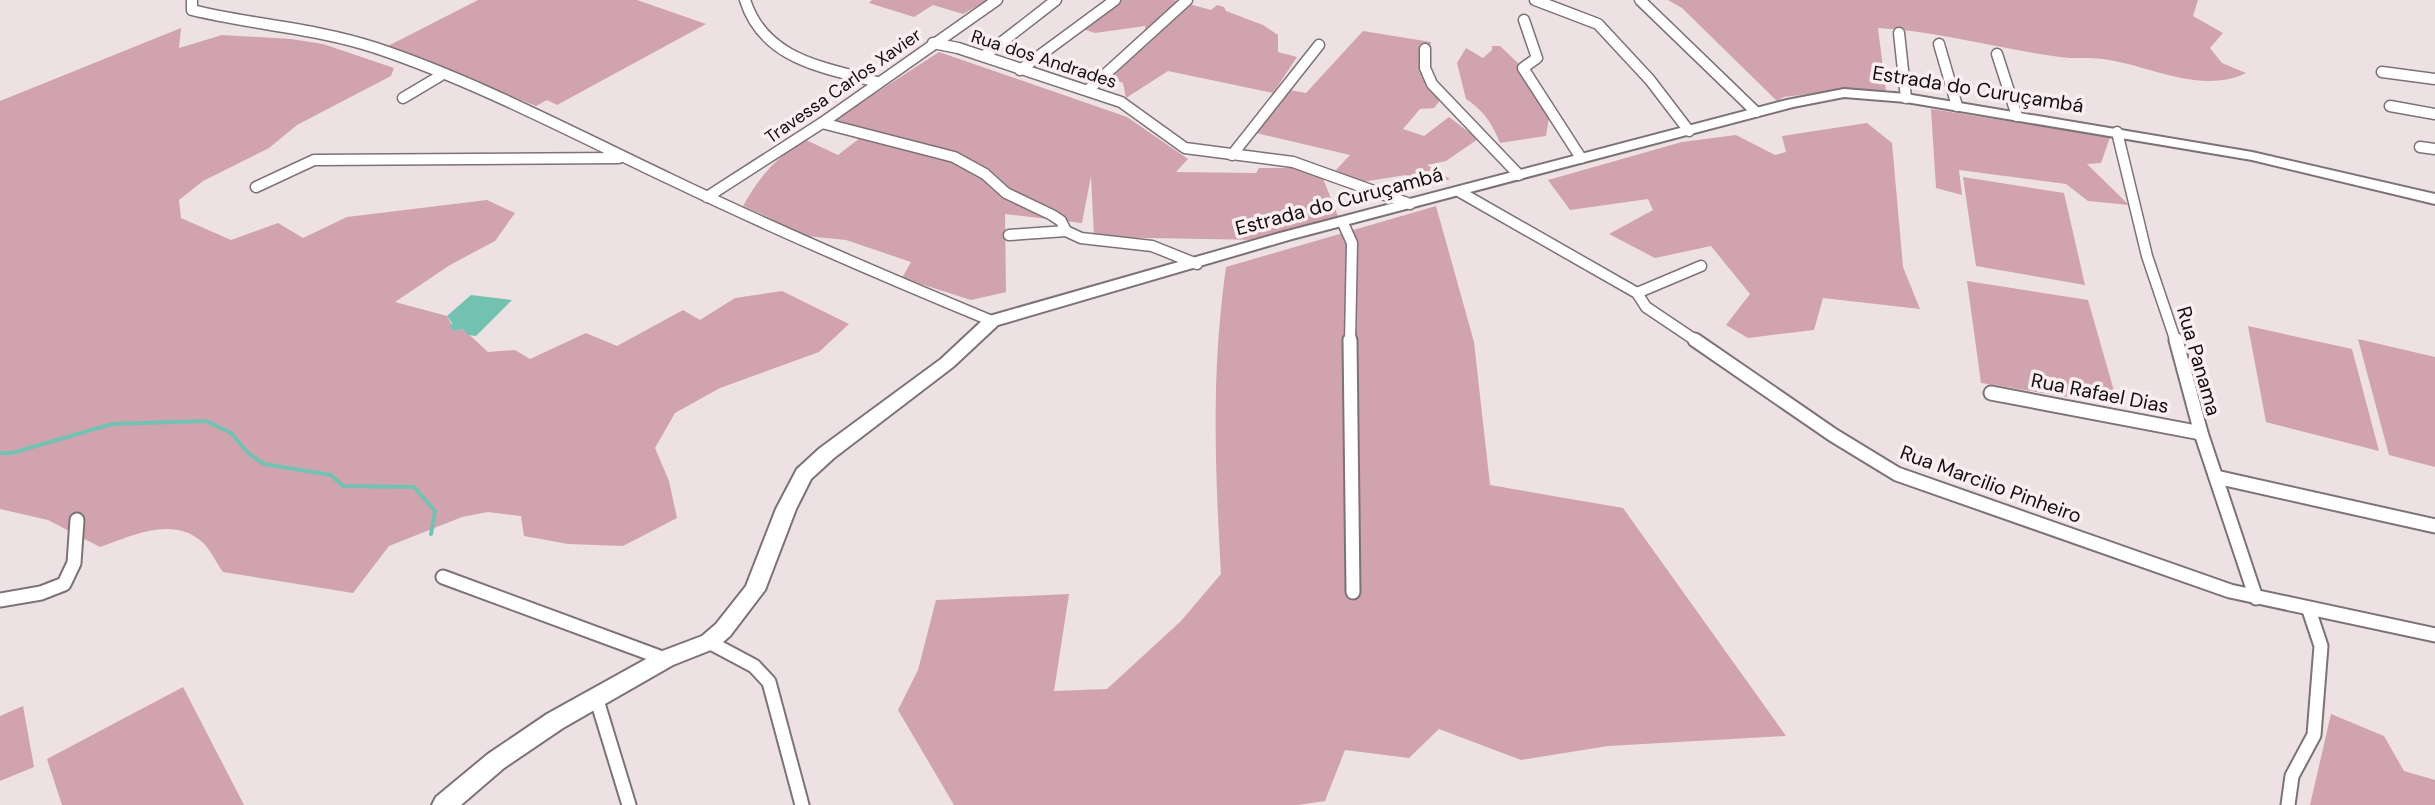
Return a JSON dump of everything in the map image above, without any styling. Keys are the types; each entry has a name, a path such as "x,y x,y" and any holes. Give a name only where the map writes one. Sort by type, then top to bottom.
{"street":[{"path":"192,0 192,10 213,17 338,35 379,49 507,102 793,238 992,321"},
{"path":"745,0 748,18 754,28 781,52 877,82"},
{"name":"Travessa Carlos Xavier","path":"707,197 822,123 997,0"},
{"path":"984,56 1056,0"},
{"path":"1020,70 1115,0"},
{"path":"1088,90 1187,0"},
{"path":"1535,0 1598,24 1650,80 1689,131"},
{"path":"1640,0 1756,112"},
{"path":"1524,20 1537,58 1523,68 1581,158"},
{"path":"1899,33 1906,98"},
{"name":"Rua dos Andrades","path":"933,43 984,56 1121,102 1185,148 1293,162 1410,204"},
{"path":"1939,44 1957,106"},
{"path":"1232,155 1319,45"},
{"path":"1425,49 1425,68 1432,84 1519,175"},
{"path":"1997,54 2017,116"},
{"path":"2382,72 2435,79"},
{"path":"403,98 440,76"},
{"name":"Estrada do Curuçambá","path":"444,805 496,761 555,721 665,659 709,642 735,618 755,590 786,509 804,474 827,453 947,363 992,321 1581,158 1756,112 1844,93 1906,98 2252,156 2435,199"},
{"path":"2390,106 2435,114"},
{"path":"822,123 954,157 985,174 1006,193 1052,215 1061,221 1066,231"},
{"name":"Rua Panama","path":"2117,132 2147,256 2172,326 2201,433 2256,598"},
{"path":"2420,147 2435,149"},
{"path":"256,187 314,160 622,158"},
{"name":"Rua Marcilio Pinheiro","path":"1460,192 1637,293 1646,307 1833,435 1897,474 2256,598 2435,635"},
{"path":"1343,223 1352,243 1348,318 1352,377 1353,592"},
{"path":"1009,235 1066,231 1093,240 1152,246 1197,264"},
{"path":"1637,293 1701,266"},
{"name":"Rua Rafael Dias","path":"1991,393 2201,433"},
{"path":"2216,477 2435,526"},
{"path":"0,600 57,590 69,581 76,558 77,520"},
{"path":"443,577 665,659"},
{"path":"2288,805 2292,776 2314,735 2321,646 2309,610"},
{"path":"709,642 754,666 769,682 777,700 802,805"},
{"path":"596,697 629,805"}],"shaded area":[{"path":"478,0 637,0 706,24 557,105 547,100 536,106 388,46"},
{"path":"872,0 988,0 963,14 933,5 914,17 869,3"},
{"path":"1122,0 1174,0 1211,10 1217,5 1224,7 1226,11 1263,25 1278,35 1278,52 1297,57 1273,93 1168,71 1126,98 1123,83 1110,78 1147,44 1145,26 1095,33 1080,28"},
{"path":"1668,0 2198,0 2193,16 2223,33 2210,48 2222,63 2246,73 2229,79 2193,80 2103,59 2037,54 1924,33 1878,28 1886,92 1841,90 1784,97 1777,101 1682,8"},
{"path":"181,28 179,48 222,35 291,39 323,44 394,68 391,76 297,125 269,148 203,181 179,200 181,218 231,240 278,223 303,238 347,217 487,200 515,213 495,241 450,265 395,302 447,316 455,331 463,329 488,352 515,350 530,359 586,333 617,346 683,310 700,320 735,298 782,291 849,324 819,352 720,388 675,413 655,448 669,481 677,518 623,546 568,544 524,536 521,516 488,512 462,517 389,546 353,593 223,572 204,544 190,534 177,530 151,530 100,547 48,520 0,509 0,101"},
{"path":"1363,31 1431,42 1425,84 1442,98 1434,108 1420,109 1403,129 1424,136 1449,117 1478,139 1446,161 1427,165 1450,179 1424,187 1406,175 1362,182 1335,171 1350,155 1256,133 1290,90 1306,93"},
{"path":"1492,46 1500,46 1518,63 1549,117 1546,136 1500,143 1487,118 1466,99 1457,63 1466,48 1483,58"},
{"path":"939,52 1127,117 1188,159 1176,172 1256,173 1259,168 1302,168 1322,176 1340,221 1261,240 1094,237 1091,176 1082,223 1005,214 1006,292 971,300 902,278 911,262 846,240 796,235 770,218 743,206 770,168 806,140 838,155 860,138 822,128"},
{"path":"1931,109 2110,137 2101,163 2087,164 2129,205 2088,201 2066,184 1959,170 1962,195 1936,188"},
{"path":"1867,123 1892,143 1903,267 1920,309 1823,298 1814,330 1748,338 1726,325 1750,294 1711,246 1655,258 1609,234 1653,210 1648,199 1570,210 1548,180 1682,142 1736,135 1775,155 1786,152 1782,136"},
{"path":"1963,177 2064,193 2085,285 1976,266"},
{"path":"1436,206 1474,342 1490,485 1623,508 1786,736 1608,746 1521,760 1439,729 1409,758 1345,750 1325,801 1298,805 954,805 898,710 918,670 936,600 1069,594 1054,691 1107,689 1181,621 1221,574 1216,420 1218,345 1226,267"},
{"path":"1967,281 2088,300 2118,405 1981,383"},
{"path":"471,295 512,300 476,336 468,335 463,329 455,331 450,328 452,323 447,316"},
{"path":"2248,326 2352,349 2379,451 2266,422"},
{"path":"2358,339 2435,357 2435,467 2389,455"},
{"path":"183,687 244,805 62,805 47,759"},
{"path":"23,706 34,767 0,781 0,716"},
{"path":"2331,714 2384,736 2404,771 2435,780 2435,805 2310,805"}],"waterway":[{"path":"0,453 12,453 112,424 206,421 231,433 248,453 264,464 331,475 343,486 414,487 435,511 431,534"}]}
